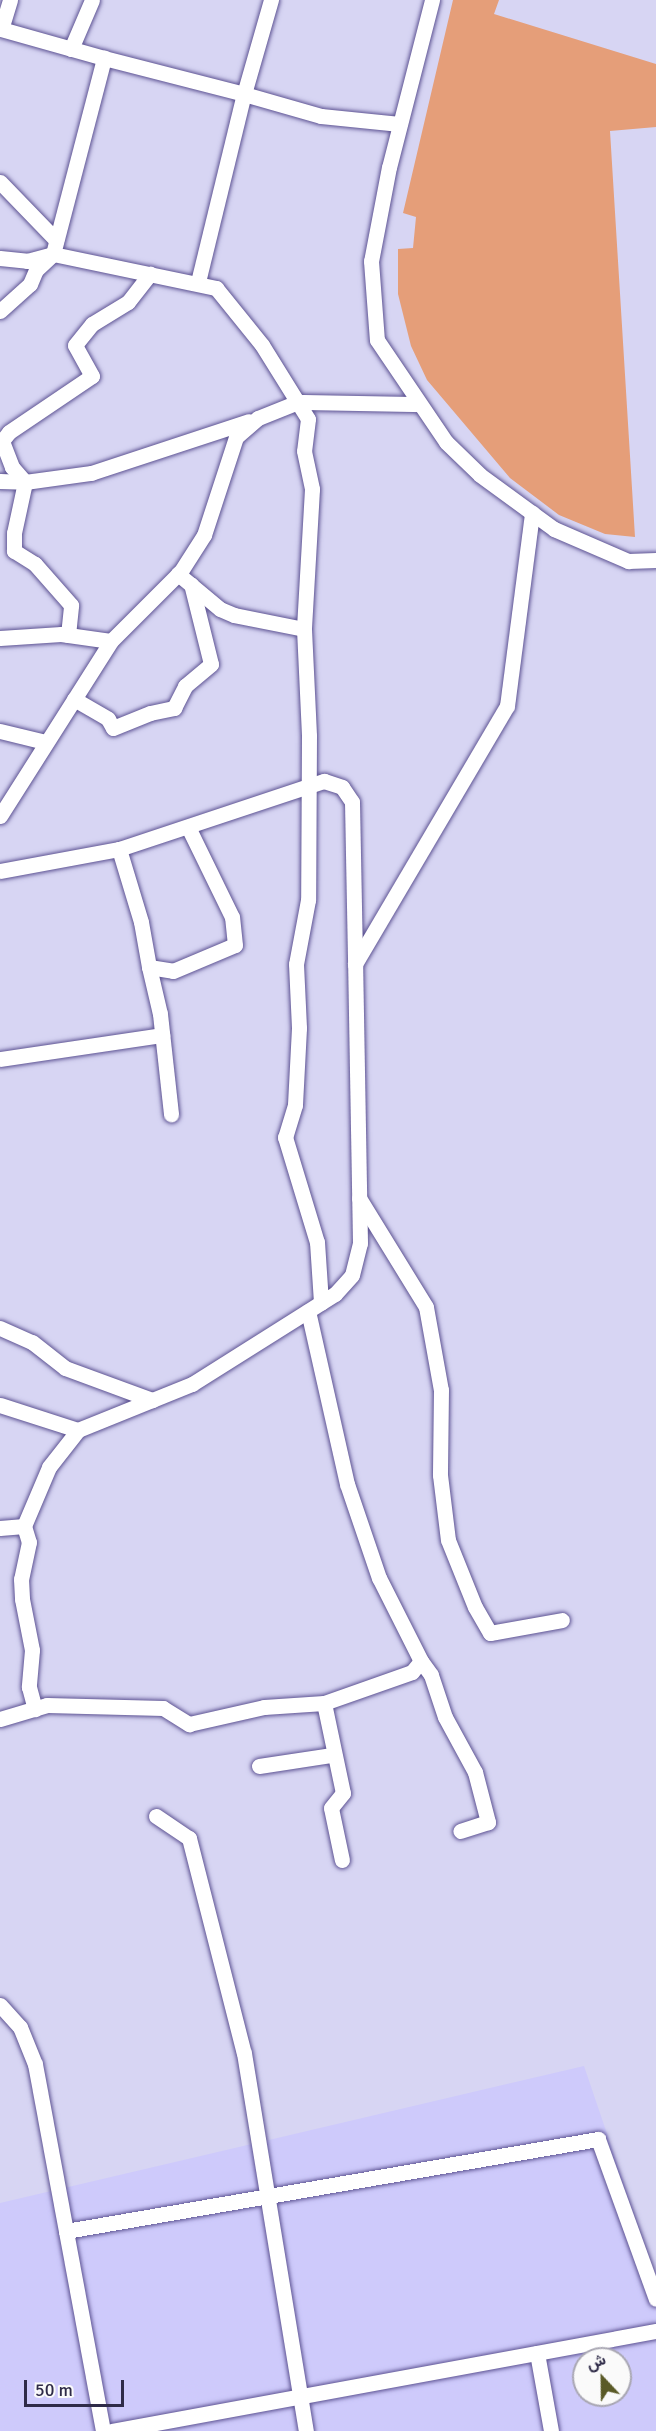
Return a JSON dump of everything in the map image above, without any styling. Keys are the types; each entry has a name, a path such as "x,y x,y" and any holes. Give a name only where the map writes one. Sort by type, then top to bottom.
{"street":[{"path":"10,0 0,29 339,118 400,124"},
{"path":"71,49 92,0"},
{"path":"198,282 244,94 271,0"},
{"path":"432,0 400,124 371,261 377,340 418,404 446,442 480,475 554,529 628,561 656,561"},
{"path":"0,311 30,284 36,270 55,247 104,58"},
{"path":"0,182 55,247 150,274 198,282 216,288 234,305 308,419 304,451 312,489 304,629 309,785 308,900 296,964 299,1028 294,1105 285,1137 317,1242 314,1307 347,1484 378,1578 430,1675 445,1717 475,1772 488,1822 460,1831"},
{"path":"0,258 27,261 55,247"},
{"path":"26,482 12,467 3,441 9,432 92,376 75,345 92,324 128,302 150,274"},
{"path":"0,481 26,482 91,473 258,418 298,402 418,404"},
{"path":"0,816 111,641 178,574 204,535 236,437 258,418"},
{"path":"26,482 14,533 15,551 34,564 71,605 68,635"},
{"path":"355,964 507,706 532,513"},
{"path":"178,574 234,615 304,629"},
{"path":"74,699 108,718 113,728 150,712 174,708 185,686 211,664 191,585"},
{"path":"0,638 68,635 111,641"},
{"path":"0,731 45,742"},
{"path":"0,871 119,849 189,829 309,785 324,782 342,787 352,802 360,1244 352,1275 335,1294 192,1384 78,1430 49,1467 24,1526 29,1542 21,1579 22,1599 32,1650 29,1687 35,1709"},
{"path":"149,967 173,971 235,945 232,917 189,829"},
{"path":"119,849 141,922 162,1035 171,1114"},
{"path":"0,1059 162,1035"},
{"path":"359,1198 426,1306 441,1390 440,1475 448,1540 475,1606 490,1633 562,1620"},
{"path":"0,1328 32,1342 65,1368 152,1400"},
{"path":"0,1405 78,1430"},
{"path":"0,1528 24,1526"},
{"path":"0,1719 47,1705 163,1708 189,1724 264,1707 324,1703 412,1672 421,1661"},
{"path":"324,1703 332,1755 343,1793 332,1808 342,1860"},
{"path":"259,1766 332,1755"},
{"path":"156,1816 189,1838 244,2053 306,2431"},
{"path":"0,2006 20,2027 35,2064 103,2431"},
{"path":"66,2231 598,2139 656,2299"},
{"path":"112,2431 656,2331"},
{"path":"537,2353 551,2431"}],"shaded area":[{"path":"453,0 499,0 494,14 656,64 656,127 610,131 635,537 605,534 559,515 510,478 427,380 411,346 398,294 398,249 413,248 416,217 403,213"},
{"path":"584,2066 656,2278 656,2431 0,2431 0,2203"}]}
